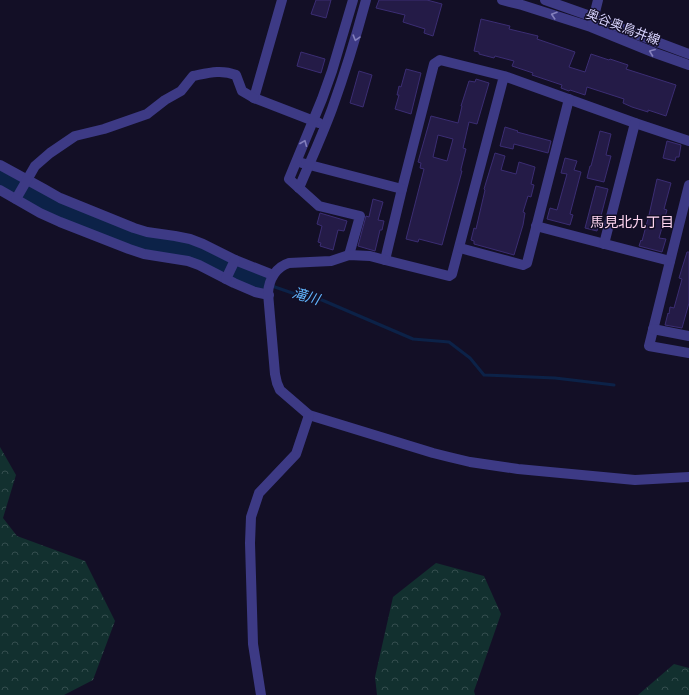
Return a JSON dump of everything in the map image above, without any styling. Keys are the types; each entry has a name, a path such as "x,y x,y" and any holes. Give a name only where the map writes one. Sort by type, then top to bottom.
{"street":[{"path":"254,98 282,0"},
{"path":"349,255 360,216 319,206 289,180 332,70 353,0"},
{"path":"298,188 325,125 348,64 366,0"},
{"name":"奥谷奥鳥井線","path":"502,0 592,22 655,54 689,66"},
{"path":"545,0 592,22 625,30 689,54"},
{"path":"592,22 598,0"},
{"path":"384,260 434,64 440,60 504,76 689,141"},
{"path":"16,199 34,166 75,136 104,129 147,114 165,100 181,91 192,76 215,71 228,72 236,75 242,91 254,98 325,125"},
{"path":"504,76 452,274 449,276 370,256 349,255 331,261 288,263 283,265 273,275 269,292 275,374 280,390 309,415 433,453 470,462 518,469 635,480 689,477"},
{"path":"460,248 523,265 527,263 569,99"},
{"path":"604,244 635,123"},
{"path":"296,162 402,189"},
{"path":"0,165 60,198 134,228 147,232 190,239 235,260 273,275"},
{"path":"689,185 649,346 689,353"},
{"path":"0,190 40,213 129,249 144,254 199,265 226,280 255,292 269,292"},
{"path":"536,226 670,261"},
{"path":"226,280 235,260"},
{"path":"653,329 689,336"},
{"path":"260,695 253,644 250,543 251,516 259,493 296,454 309,415"}],"green space":[{"path":"0,447 16,475 3,518 17,536 85,561 115,621 93,680 64,695 0,695"},
{"path":"436,563 484,576 501,614 474,691 475,695 377,695 375,677 393,597"},
{"path":"674,664 689,668 689,695 638,695"}],"building":[{"path":"316,0 331,0 326,18 311,14"},
{"path":"379,0 427,0 442,4 433,36 424,33 425,29 403,22 405,15 376,8"},
{"path":"481,19 510,26 509,29 538,36 537,39 575,52 569,67 585,72 591,54 628,65 626,69 676,85 666,116 632,107 623,103 624,99 587,87 585,95 570,90 569,91 561,88 562,85 532,75 533,73 512,66 514,61 479,54 479,52 474,51"},
{"path":"301,52 325,59 321,73 297,66"},
{"path":"406,69 421,73 411,114 395,109 399,95 397,95 399,86 401,87"},
{"path":"359,71 372,75 363,107 350,103"},
{"path":"476,79 489,83 477,124 469,122 463,148 466,149 461,169 462,171 442,245 419,239 418,242 406,239 424,169 420,168 421,163 418,162 431,116 458,123 461,106 469,81 475,82","holes":["438,135 453,139 447,161 433,157"]},
{"path":"505,127 518,131 517,132 551,141 548,153 514,144 513,149 500,146"},
{"path":"600,131 611,134 606,155 611,156 604,182 587,178"},
{"path":"667,141 681,145 679,157 676,157 675,161 663,158"},
{"path":"495,153 505,156 501,170 516,174 519,162 535,167 531,184 534,185 531,197 528,196 523,212 525,213 523,225 514,255 474,244 474,241 471,240 474,228 476,229 484,189"},
{"path":"565,158 577,161 574,170 581,172 570,214 573,215 570,225 547,219 550,208 557,210 567,174 561,173"},
{"path":"657,179 671,183 664,209 667,210 659,238 666,239 662,252 639,246 641,240 642,241 649,215"},
{"path":"596,186 608,189 597,231 585,228"},
{"path":"373,199 383,202 378,220 384,221 382,230 380,230 375,251 358,246 366,216 369,217"},
{"path":"320,213 347,221 344,231 338,230 333,250 320,246 321,243 318,242 322,226 317,224"},
{"path":"687,252 689,252 689,303 682,328 665,325 670,307 674,308 682,279 679,278"}],"waterway":[{"name":"滝川","path":"0,178 43,202 68,213 142,241 190,251 266,284"},
{"name":"滝川","path":"272,286 298,295 322,300 413,339 449,342 470,358 484,375 555,378 614,385"}],"district":[{"name":"馬見北九丁目","path":"632,222"}]}
